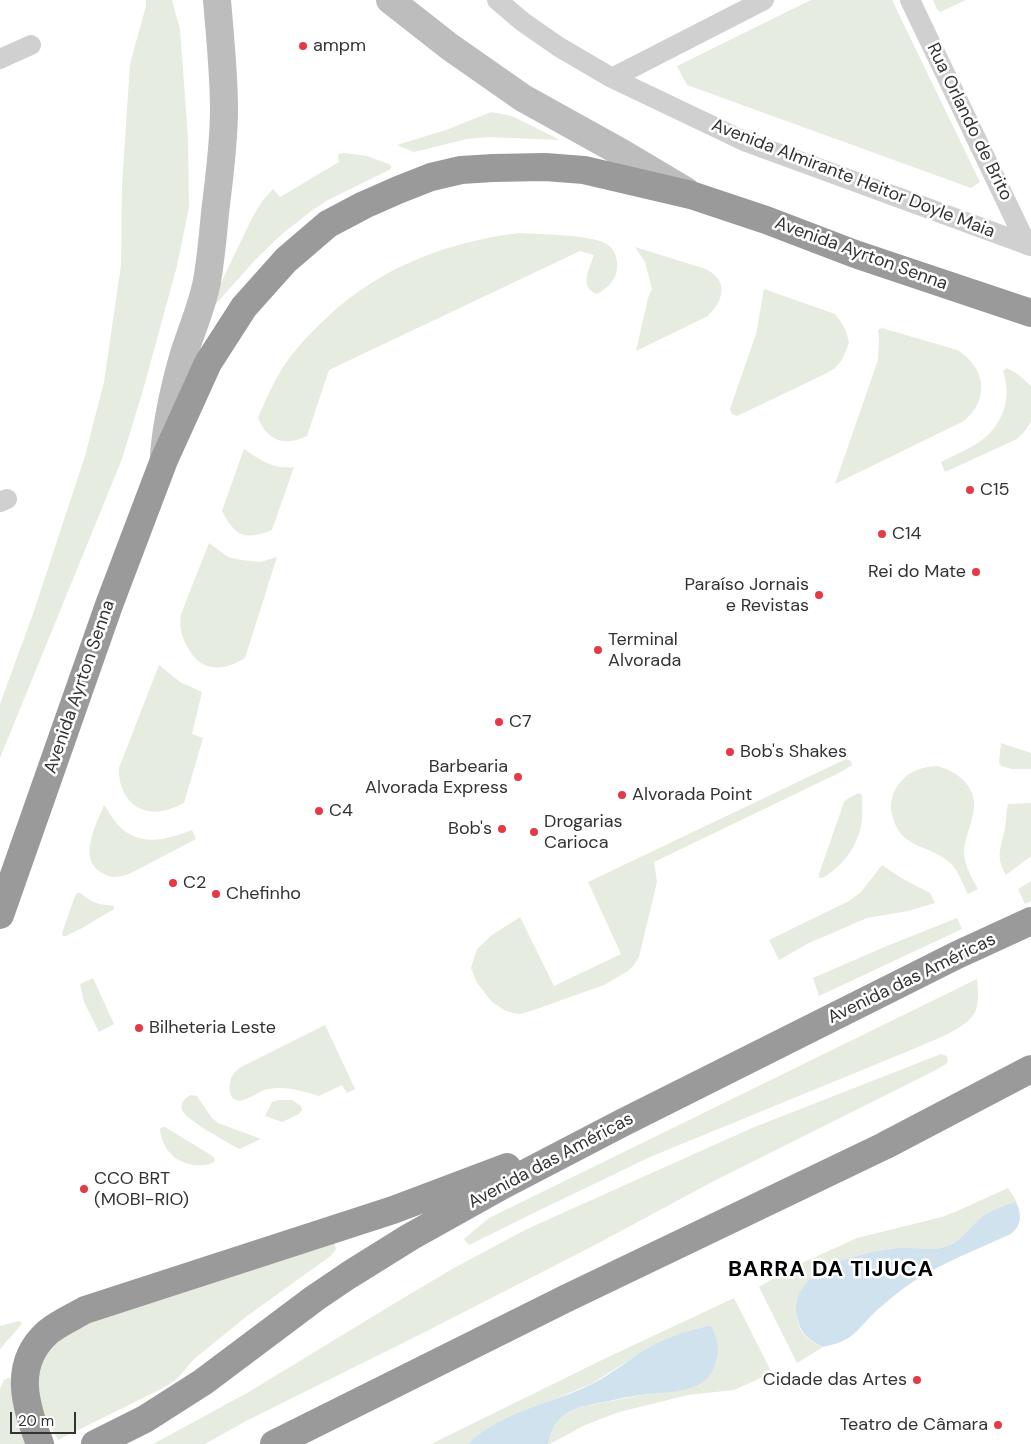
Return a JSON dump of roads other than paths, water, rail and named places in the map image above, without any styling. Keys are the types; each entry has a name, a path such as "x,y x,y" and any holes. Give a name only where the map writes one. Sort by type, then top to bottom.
{"highway":[{"name":"Avenida Ayrton Senna","path":"0,915 109,605 164,460 208,363 244,307 286,260 328,224 364,205 431,177 461,170 545,167 584,170 691,195 766,220 855,254 1031,313"},
{"name":"Avenida das Américas","path":"95,1444 145,1419 195,1388 315,1298 349,1275 410,1237 503,1185 622,1123 957,955 1031,921"},
{"path":"274,1444 568,1298 884,1146 1031,1070"},
{"path":"40,1444 28,1412 25,1370 33,1349 48,1332 70,1318 85,1310 393,1210 622,1123"}],"main road":[{"name":"Avenida Ayrton Senna","path":"164,460 167,422 173,394 207,281 222,155 224,111 222,54 217,0"},
{"name":"Avenida Ayrton Senna","path":"390,0 450,48 523,98 622,152 691,195"}],"street":[{"name":"Avenida Almirante Heitor Doyle Maia","path":"497,0 523,22 612,78 744,141 1029,246"},
{"path":"612,78 764,0"},
{"name":"Rua Orlando de Brito","path":"910,0 1029,246"},
{"path":"0,59 31,45"}],"water":[{"path":"1016,1202 1020,1219 1015,1231 914,1281 884,1304 847,1339 823,1347 809,1339 803,1332 798,1323 797,1300 804,1286 815,1275 848,1258 866,1253 898,1248 929,1249 947,1246 959,1239 985,1215"},
{"path":"709,1326 712,1327 718,1343 716,1363 707,1378 692,1388 633,1396 580,1407 567,1413 558,1421 552,1431 548,1444 468,1444 481,1433 512,1416 577,1391 607,1376 655,1344 685,1332"}],"place":[{"name":"ampm","path":"303,46"},
{"name":"C15","path":"970,490"},
{"name":"C14","path":"882,534"},
{"name":"Rei do Mate","path":"976,572"},
{"name":"Paraíso Jornais e Revistas","path":"819,595"},
{"name":"Terminal Alvorada","path":"598,650"},
{"name":"C7","path":"499,722"},
{"name":"Bob's Shakes","path":"730,752"},
{"name":"Barbearia Alvorada Express","path":"518,777"},
{"name":"Alvorada Point","path":"622,795"},
{"name":"C4","path":"319,811"},
{"name":"Bob's","path":"502,829"},
{"name":"Drogarias Carioca","path":"534,832"},
{"name":"C2","path":"173,883"},
{"name":"Chefinho","path":"216,894"},
{"name":"Bilheteria Leste","path":"139,1028"},
{"name":"CCO BRT (MOBI-RIO)","path":"84,1189"},
{"name":"Cidade das Artes","path":"917,1380"},
{"name":"Teatro de Câmara","path":"998,1425"}],"district":[{"name":"BARRA DA TIJUCA","path":"831,1270"}]}
